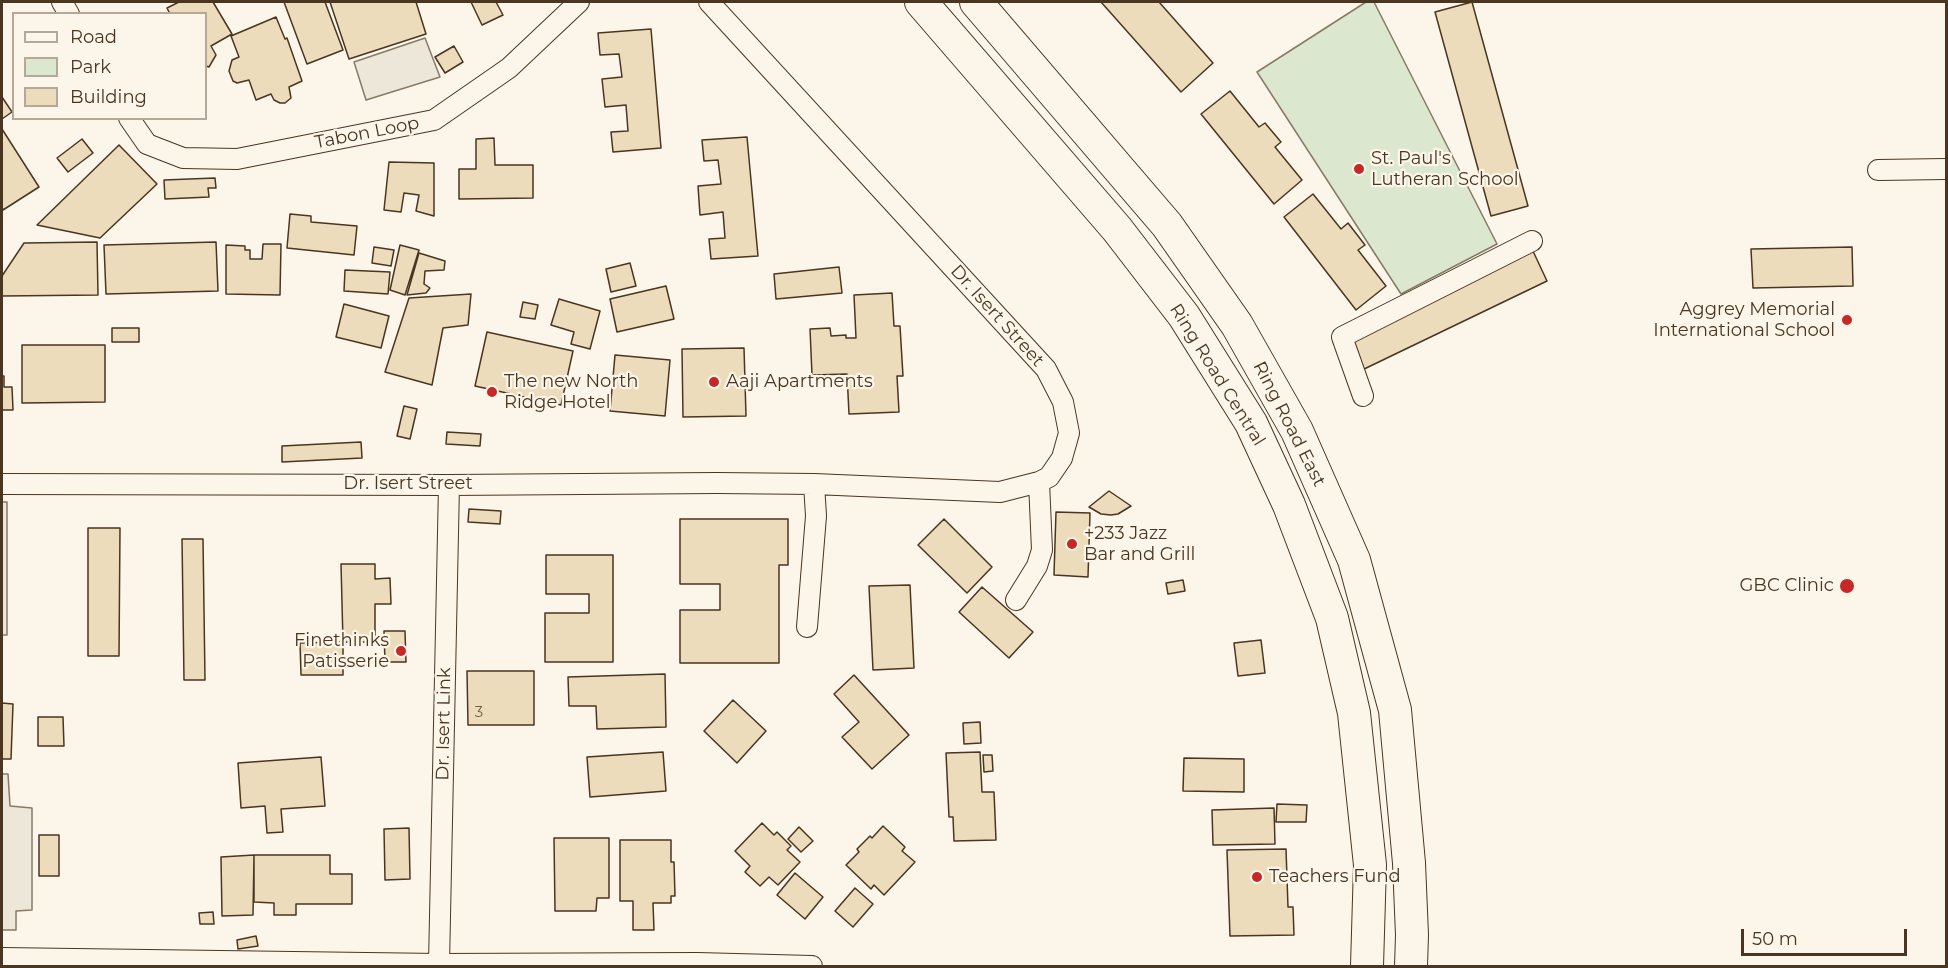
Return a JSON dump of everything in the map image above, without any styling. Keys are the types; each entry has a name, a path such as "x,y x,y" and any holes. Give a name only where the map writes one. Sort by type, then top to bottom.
{"main road":[{"name":"Ring Road Central","path":"921,2 1118,229 1184,316 1251,423 1289,505 1332,618 1354,713 1370,865 1367,966"},
{"name":"Ring Road East","path":"976,2 1167,225 1237,325 1297,431 1354,560 1395,710 1409,863 1411,966"}],"street":[{"name":"Tabon Loop","path":"130,120 147,144 183,158 237,159 434,120 509,68 579,2"},
{"name":"Dr. Isert Street","path":"2,484 814,484 1000,492 1039,482 1049,477 1062,458 1069,433 1063,402 1046,369 709,2"},
{"path":"1878,170 1947,169"},
{"path":"1363,396 1342,337 1532,241"},
{"path":"1016,600 1037,566 1042,550 1039,482"},
{"path":"807,627 816,516 814,484"},
{"name":"Dr. Isert Link","path":"439,964 449,485"},
{"path":"2,958 439,964 697,963 812,966"}],"green space":[{"path":"1366,2 1374,2 1497,244 1401,294 1257,72"}],"shaded area":[{"path":"425,38 440,77 366,100 354,62"},
{"path":"2,502 7,502 7,635 2,635"},
{"path":"2,774 8,774 10,806 32,808 32,910 16,911 16,930 2,930"}],"building":[{"path":"179,2 213,2 232,34 211,46 216,55 209,67 207,66 207,12 169,12 167,8"},
{"path":"284,2 325,2 343,50 307,64"},
{"path":"330,2 416,2 426,34 349,59"},
{"path":"471,2 496,2 503,15 482,25"},
{"path":"1101,2 1159,2 1213,63 1181,92"},
{"path":"1472,2 1528,206 1491,216 1435,12"},
{"path":"276,17 285,39 287,38 302,81 289,87 291,98 285,103 274,100 271,94 256,100 249,80 237,83 233,81 229,71 232,60 239,57 231,36"},
{"path":"651,29 661,148 613,152 611,132 628,131 626,105 605,107 602,79 622,77 619,54 600,55 598,33"},
{"path":"454,46 463,62 445,73 435,57"},
{"path":"1230,91 1259,127 1265,123 1281,142 1275,147 1302,180 1274,204 1201,114"},
{"path":"2,97 12,112 2,119"},
{"path":"2,129 39,187 3,210 2,207"},
{"path":"747,137 758,256 711,259 709,239 725,238 723,212 700,215 698,186 721,184 718,160 704,161 702,140"},
{"path":"494,138 495,165 533,165 533,198 459,199 459,169 476,169 476,139"},
{"path":"82,139 93,153 68,172 57,158"},
{"path":"119,145 157,184 100,238 37,225"},
{"path":"389,162 434,163 434,216 416,211 419,195 404,193 401,212 384,210"},
{"path":"215,178 216,188 208,188 209,197 165,199 164,180"},
{"path":"1313,194 1341,229 1348,223 1365,245 1358,250 1386,286 1356,310 1284,217"},
{"path":"290,214 311,216 311,222 357,226 354,255 287,248"},
{"path":"97,242 98,295 2,296 2,276 24,243"},
{"path":"216,242 218,291 106,294 104,245"},
{"path":"263,244 281,244 280,295 226,294 226,245 245,246 245,250 250,250 250,259 262,259"},
{"path":"400,245 419,250 405,295 390,290"},
{"path":"374,247 394,250 391,266 372,263"},
{"path":"1852,247 1853,286 1753,288 1751,249"},
{"path":"1532,249 1547,281 1360,371 1345,340"},
{"path":"419,253 445,261 444,270 425,271 424,284 430,288 426,293 407,295"},
{"path":"630,263 636,286 611,292 606,269"},
{"path":"839,267 842,293 776,299 774,274"},
{"path":"345,270 390,272 388,294 344,291"},
{"path":"666,286 674,319 617,332 610,299"},
{"path":"892,293 894,326 900,326 903,376 897,376 899,412 849,414 847,374 812,375 810,329 830,328 831,336 846,335 846,338 856,338 854,295"},
{"path":"471,294 468,325 443,328 432,385 385,372 409,298"},
{"path":"559,299 600,311 590,349 571,344 574,332 551,325"},
{"path":"523,302 538,305 535,319 520,317"},
{"path":"344,304 389,316 381,348 336,337"},
{"path":"112,328 139,328 139,342 112,342"},
{"path":"487,332 573,351 561,405 475,386"},
{"path":"22,345 105,345 105,402 22,403"},
{"name":"Aaji Apartments","path":"744,348 746,416 683,417 682,349"},
{"path":"615,355 670,360 665,416 610,411"},
{"path":"2,376 4,376 4,387 12,387 13,410 2,410"},
{"path":"404,406 417,409 410,439 397,436"},
{"path":"447,432 481,434 480,446 446,444"},
{"path":"361,442 362,458 282,462 282,446"},
{"path":"1109,491 1131,506 1118,514 1111,515 1101,514 1089,507"},
{"path":"469,509 501,511 500,524 468,522"},
{"name":"+233 Jazz Bar and Grill","path":"1056,512 1090,513 1088,577 1054,575"},
{"path":"680,519 788,519 788,565 779,565 779,663 680,663 680,610 720,610 720,584 680,584"},
{"path":"944,519 992,567 967,593 918,545"},
{"path":"88,528 120,528 119,656 88,656"},
{"path":"182,539 203,539 205,680 184,680"},
{"path":"546,555 613,555 613,662 545,662 545,613 589,613 589,594 546,594"},
{"path":"341,564 375,564 375,579 390,578 391,604 375,604 375,642 343,642"},
{"path":"1183,580 1185,591 1168,594 1166,583"},
{"path":"910,585 914,668 873,670 869,586"},
{"path":"982,587 1033,632 1009,658 959,612"},
{"path":"384,631 405,631 406,662 385,662"},
{"path":"1261,640 1265,673 1238,676 1234,643"},
{"path":"343,642 343,675 301,675 300,643"},
{"path":"467,671 534,671 534,725 468,725"},
{"path":"665,674 666,727 597,729 596,706 569,706 568,677"},
{"path":"854,675 909,735 872,769 842,737 859,722 834,694"},
{"path":"733,700 766,731 737,763 704,731"},
{"path":"2,703 13,704 11,759 2,759"},
{"path":"38,717 63,717 64,746 38,746"},
{"path":"980,722 981,743 964,744 963,723"},
{"path":"663,752 666,791 590,797 587,757"},
{"path":"980,752 982,792 994,792 996,840 954,841 953,817 949,817 946,753"},
{"path":"983,755 992,755 993,771 984,772"},
{"path":"321,757 325,806 281,809 283,832 267,833 265,806 241,808 238,763"},
{"path":"1184,758 1244,759 1244,792 1183,791"},
{"path":"1277,804 1307,805 1306,822 1276,822"},
{"path":"1274,808 1275,844 1213,845 1212,810"},
{"path":"762,823 774,835 777,832 791,846 787,850 800,862 778,885 769,877 760,886 745,872 750,866 735,851"},
{"path":"883,826 905,847 902,851 915,862 884,895 874,885 871,889 846,865 859,852 857,849"},
{"path":"799,827 813,841 801,852 788,839"},
{"path":"409,828 410,879 385,880 384,829"},
{"path":"39,835 59,835 59,876 39,876"},
{"path":"554,838 609,838 609,898 597,898 596,911 555,911"},
{"path":"620,840 671,840 675,896 671,896 671,903 653,903 654,930 633,930 633,901 620,901"},
{"path":"1286,849 1288,907 1293,907 1294,935 1230,936 1227,850"},
{"path":"254,855 253,915 222,916 221,857"},
{"path":"254,855 330,855 330,874 352,874 352,904 296,904 296,915 274,915 274,903 254,902"},
{"path":"795,873 823,897 805,919 777,895"},
{"path":"855,888 873,904 853,927 835,911"},
{"path":"213,912 214,924 200,924 199,913"},
{"path":"256,936 258,946 238,949 237,940"}],"place":[{"name":"St. Paul's Lutheran School","path":"1359,169"},
{"name":"Aggrey Memorial International School","path":"1847,320"},
{"name":"Aaji Apartments","path":"714,382"},
{"name":"The new North Ridge Hotel","path":"492,392"},
{"name":"+233 Jazz Bar and Grill","path":"1072,544"},
{"name":"GBC Clinic","path":"1847,586"},
{"name":"Finethinks Patisserie","path":"401,651"},
{"name":"Teachers Fund","path":"1257,877"}]}
